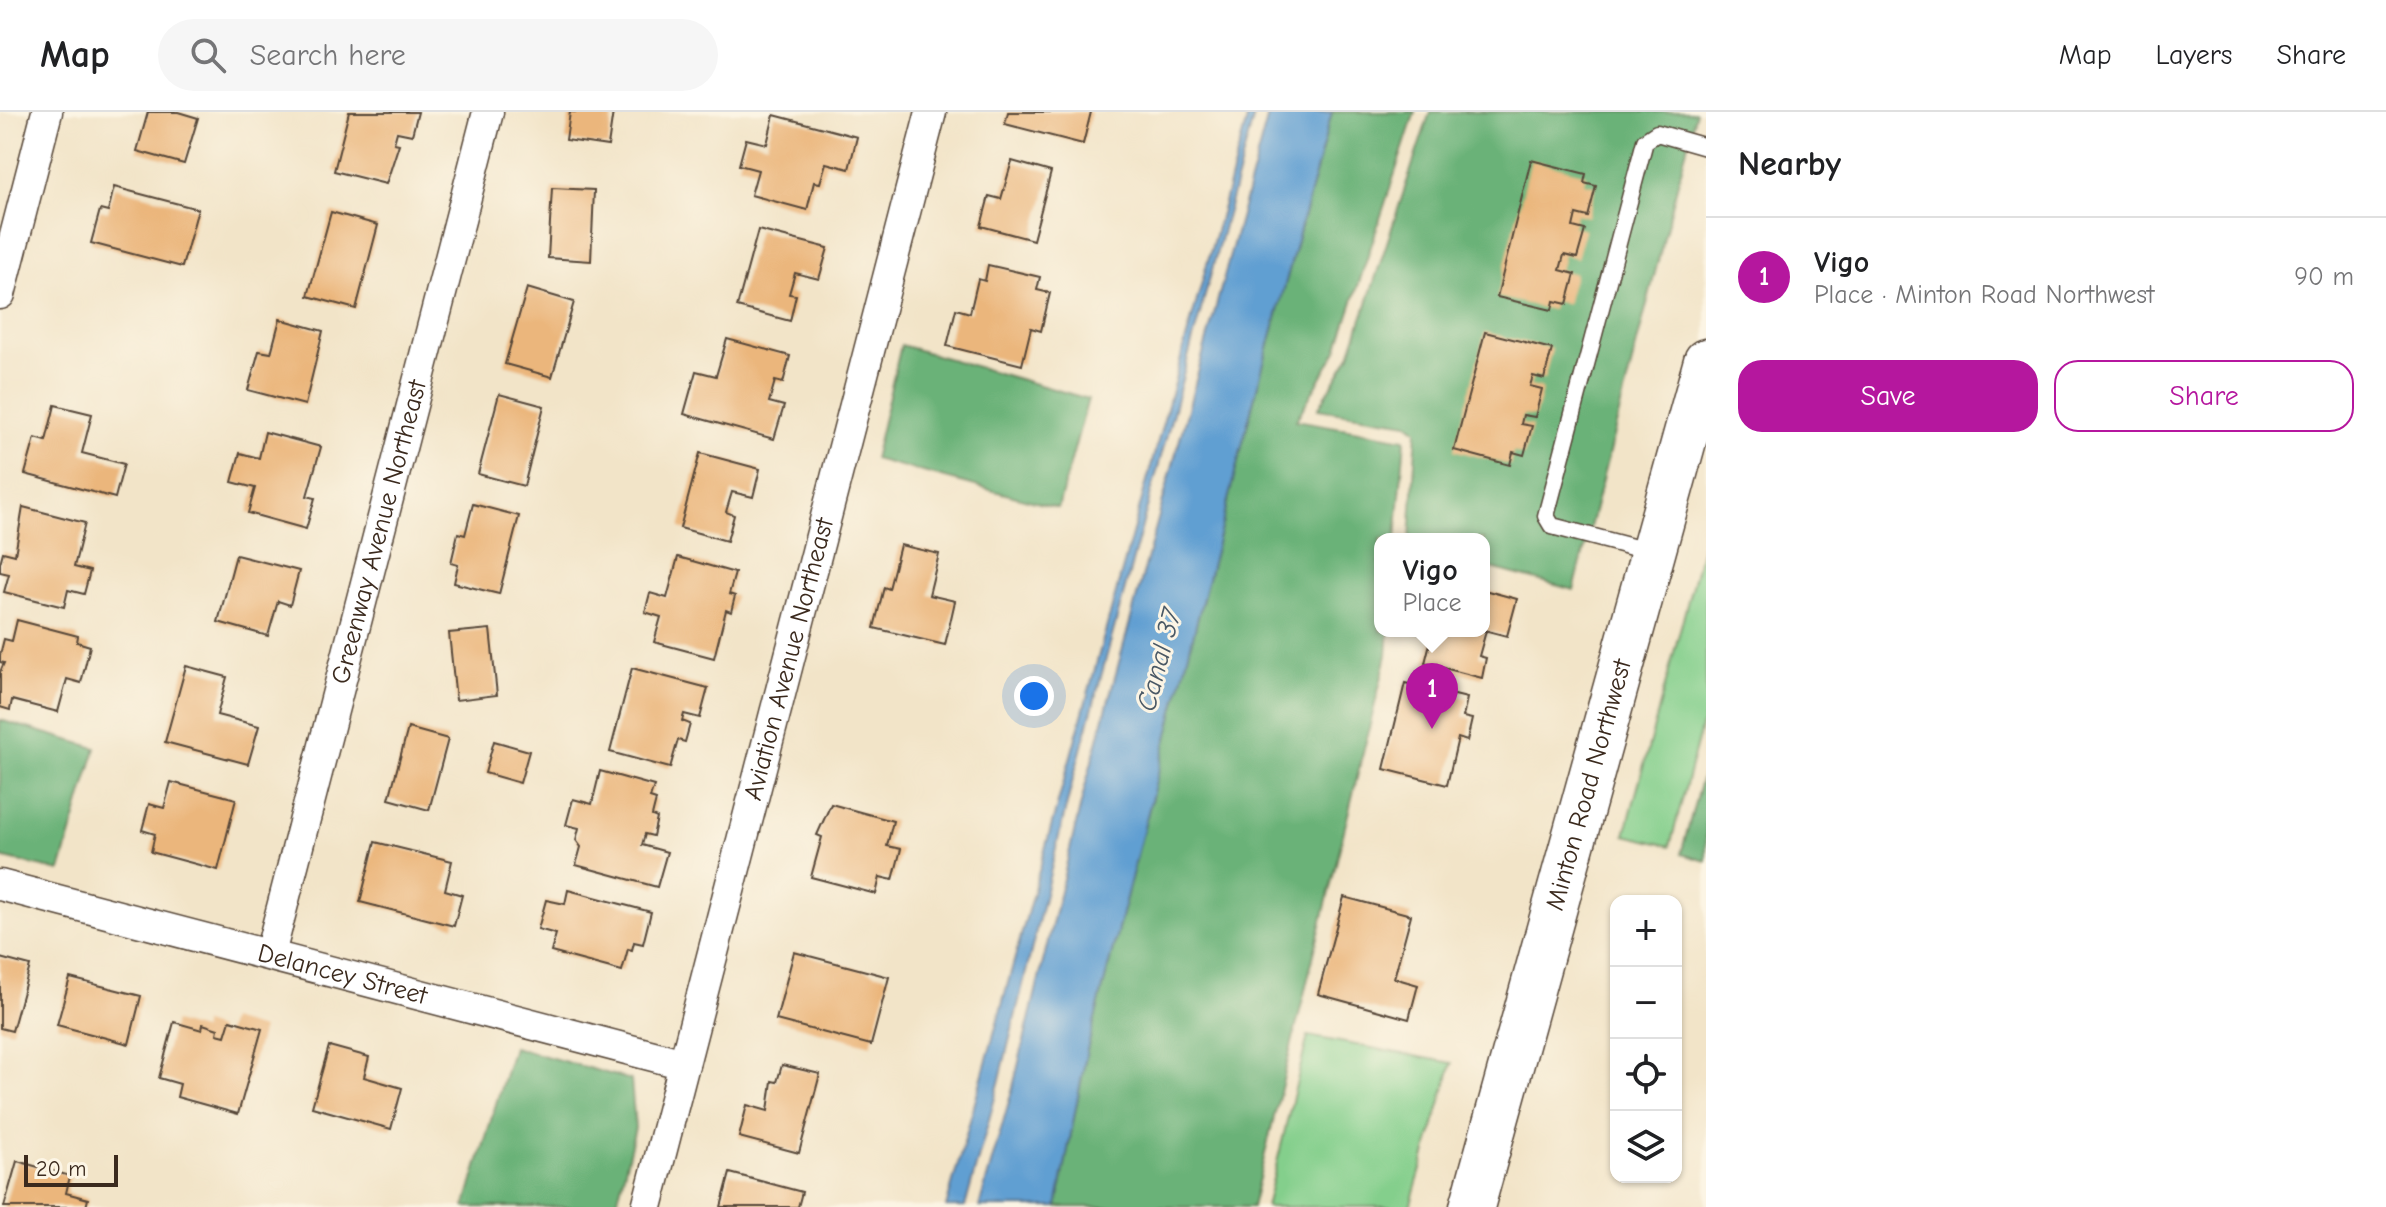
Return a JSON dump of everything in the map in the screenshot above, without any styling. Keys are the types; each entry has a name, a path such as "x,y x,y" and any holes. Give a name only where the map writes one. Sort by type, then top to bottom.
{"main road":[{"name":"Minton Road Northwest","path":"1472,1207 1706,361"}],"street":[{"path":"0,294 47,112"},
{"name":"Greenway Avenue Northeast","path":"270,954 488,112"},
{"name":"Aviation Avenue Northeast","path":"647,1207 931,112"},
{"name":"Delancey Street","path":"0,885 684,1064"}],"lane":[{"path":"1653,553 1552,526 1546,516 1645,141 1657,133 1706,147"}],"green space":[{"path":"1332,112 1415,112 1337,350 1296,420 1405,439 1397,533 1374,533 1374,637 1388,637 1387,655 1252,1207 1057,1207 1087,1050 1253,403"},
{"path":"1430,112 1696,112 1574,590 1490,568 1490,533 1410,533 1417,430 1408,423 1318,409 1350,355"},
{"path":"901,345 1088,399 1058,508 874,459"},
{"path":"1706,533 1706,709 1670,846 1625,835"},
{"path":"0,720 96,748 60,871 0,857"},
{"path":"1706,761 1706,861 1681,854"},
{"path":"1308,1036 1452,1063 1410,1207 1266,1207"},
{"path":"513,1047 631,1080 635,1128 616,1207 465,1207"}],"water":[{"path":"1249,112 1255,112 1072,783 999,1083 965,1207 946,1207"},
{"name":"Canal 37","path":"1269,112 1332,112 1253,403 1087,1050 1057,1207 979,1207 1013,1087 1085,787"}],"building":[{"path":"148,112 178,112 198,118 184,164 137,151"},
{"path":"349,112 418,112 412,135 397,132 394,143 399,144 386,184 334,171"},
{"path":"570,112 613,112 608,146 566,140"},
{"path":"1008,112 1091,112 1083,144 1005,124"},
{"path":"774,115 857,137 849,169 826,163 820,183 814,182 807,210 751,195 758,170 739,165 746,139 767,144"},
{"path":"1531,160 1586,174 1584,183 1596,186 1588,217 1576,214 1573,227 1585,230 1577,258 1564,255 1560,270 1575,274 1567,304 1554,301 1552,310 1497,297"},
{"path":"1012,161 1051,172 1033,240 981,226 989,196 1001,199"},
{"path":"114,187 198,209 182,267 91,243 100,210 108,212"},
{"path":"552,188 594,190 591,261 548,258"},
{"path":"331,212 378,225 356,309 308,296"},
{"path":"758,230 828,248 819,279 795,273 789,294 796,295 790,321 737,307"},
{"path":"988,265 1040,277 1037,290 1050,293 1041,331 1031,328 1022,365 947,346 956,309 970,313 978,279 985,281"},
{"path":"527,288 574,302 552,377 505,364"},
{"path":"280,319 323,331 305,405 248,390 259,351 271,353"},
{"path":"1485,332 1552,349 1544,379 1533,376 1530,386 1542,389 1535,417 1523,415 1521,424 1532,426 1524,455 1513,452 1510,465 1454,450"},
{"path":"727,339 790,356 783,383 775,381 769,402 784,406 774,439 684,414 696,371 716,376"},
{"path":"499,394 544,406 524,486 478,474"},
{"path":"55,405 92,414 82,453 124,464 115,498 25,474 35,438 46,441"},
{"path":"265,432 321,447 307,496 315,498 306,529 248,513 255,488 232,482 240,453 259,458"},
{"path":"700,453 760,469 753,497 732,492 726,512 734,515 727,541 680,528"},
{"path":"473,504 519,516 499,594 454,583 458,565 451,563 458,533 465,535"},
{"path":"23,507 85,523 74,567 90,571 84,594 68,590 64,607 4,592 9,574 0,572 0,563 3,552 15,555"},
{"path":"900,545 939,554 929,595 955,601 945,645 874,628 884,587 889,589"},
{"path":"236,555 299,571 290,605 278,601 268,636 218,622"},
{"path":"678,557 735,573 729,594 735,596 731,612 726,610 714,658 654,642 661,617 645,612 650,593 667,598"},
{"path":"1490,592 1517,599 1507,636 1490,632"},
{"path":"17,620 78,636 77,642 90,646 81,683 67,679 58,712 12,700 10,710 0,707 0,672 4,663 0,662 0,655 4,639 12,641"},
{"path":"490,629 497,695 456,700 449,633"},
{"path":"1432,637 1484,637 1479,656 1486,658 1482,678 1425,663"},
{"path":"186,666 227,677 217,715 259,726 248,764 165,742"},
{"path":"632,668 708,688 700,718 684,714 682,721 690,724 685,742 678,740 670,768 610,752"},
{"path":"1405,683 1467,698 1463,717 1472,719 1467,741 1458,738 1447,785 1384,769"},
{"path":"408,728 448,739 429,810 389,799"},
{"path":"494,741 529,751 520,783 485,773"},
{"path":"600,771 654,786 650,798 656,800 652,816 657,818 653,836 645,834 642,845 667,852 657,887 576,865 581,847 576,840 579,828 566,825 573,799 592,804"},
{"path":"171,782 236,799 218,870 151,852 155,834 142,830 149,804 164,808"},
{"path":"831,804 893,821 887,846 901,849 893,880 880,877 876,894 811,877 822,837 817,835"},
{"path":"375,842 452,861 445,890 462,895 454,926 360,902"},
{"path":"568,890 651,912 643,944 634,942 632,950 628,949 622,971 551,952 556,934 538,929 546,900 565,904"},
{"path":"1344,897 1411,915 1394,978 1418,985 1409,1019 1318,994"},
{"path":"794,952 889,977 871,1045 776,1020"},
{"path":"0,958 30,966 12,1031 0,1028"},
{"path":"70,978 141,996 129,1044 57,1025"},
{"path":"230,1020 262,1029 238,1114 177,1097 180,1084 159,1078 174,1022 202,1030 203,1024 218,1029 217,1034 225,1036"},
{"path":"329,1046 369,1057 364,1077 402,1088 391,1129 312,1107"},
{"path":"782,1065 820,1074 799,1153 739,1137 747,1105 768,1111 772,1081 777,1082"},
{"path":"17,1161 70,1176 66,1193 88,1199 86,1207 4,1207"},
{"path":"730,1173 802,1192 798,1207 721,1207"}],"place":[{"name":"Vigo","path":"1432,729"}]}
